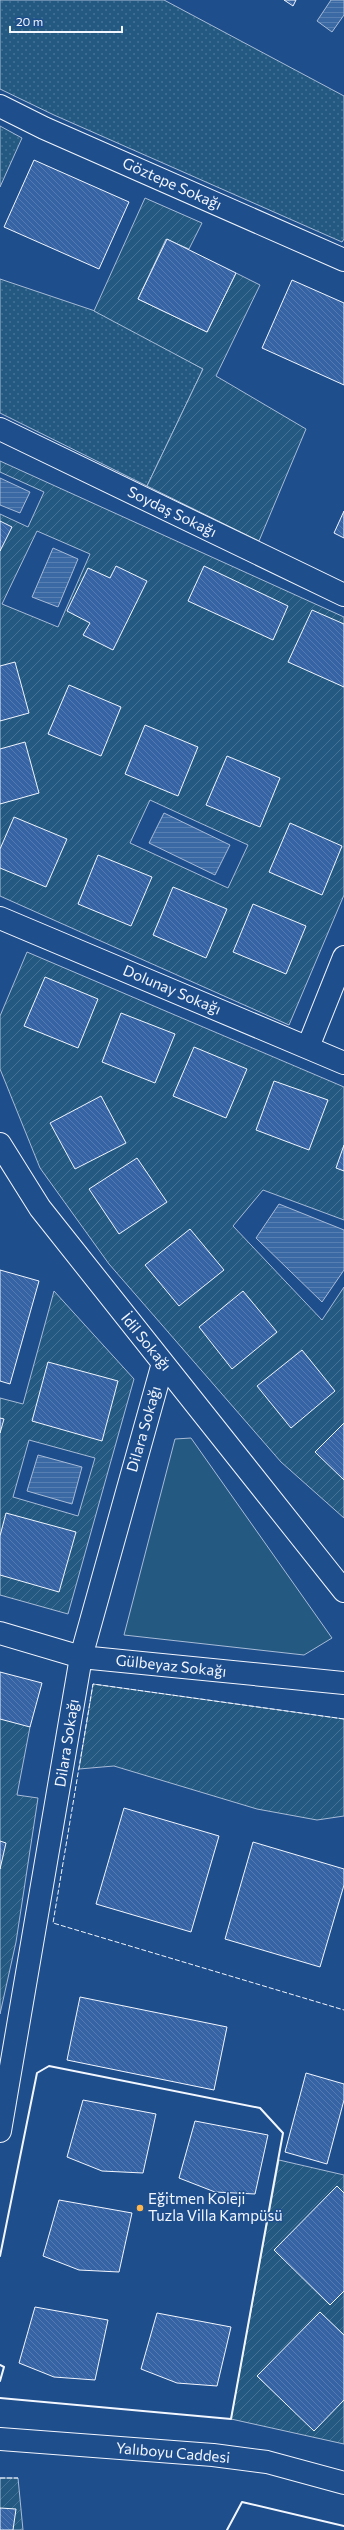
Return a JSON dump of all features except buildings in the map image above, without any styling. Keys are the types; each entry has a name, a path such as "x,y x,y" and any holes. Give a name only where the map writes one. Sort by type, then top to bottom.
{"street":[{"name":"Göztepe Sokağı","path":"0,106 44,128 344,260"},
{"name":"Soydaş Sokağı","path":"0,429 344,595"},
{"name":"Dolunay Sokağı","path":"0,918 344,1063"},
{"path":"308,1047 344,957"},
{"name":"İdil Sokağı","path":"0,1144 40,1208 344,1591"},
{"name":"Dilara Sokağı","path":"0,2131 81,1657 163,1363"},
{"name":"Gülbeyaz Sokağı","path":"0,1633 81,1657 344,1683"},
{"name":"Yalıboyu Caddesi","path":"0,2439 213,2455 267,2462 344,2483"}],"shaded area":[{"path":"0,0 164,0 344,96 344,239 342,242 54,115 0,89"},
{"path":"331,0 344,0 344,15 332,32 317,21"},
{"path":"0,126 22,138 0,187"},
{"path":"145,198 202,223 189,249 166,239 138,299 207,332 236,273 260,285 216,376 306,429 259,541 147,486 203,369 94,311"},
{"path":"0,279 104,314 203,369 147,486 0,413"},
{"path":"0,461 344,617 344,895 289,1025 0,896 0,514 28,527 44,492 0,472","holes":["37,531 90,554 58,627 2,604","150,800 248,845 228,888 130,843"]},
{"path":"0,478 30,492 20,513 0,505"},
{"path":"53,548 78,559 58,607 32,597"},
{"path":"164,813 230,845 215,875 149,843"},
{"path":"27,952 344,1087 344,1220 263,1190 233,1226 322,1320 344,1287 344,1518 281,1462 109,1264 40,1168 0,1069 0,1016"},
{"path":"279,1204 344,1230 344,1270 322,1302 256,1238"},
{"path":"54,1291 134,1379 68,1614 0,1595 0,1398 23,1404","holes":["29,1440 95,1458 78,1516 13,1497"]},
{"path":"191,1438 332,1638 304,1655 124,1635 175,1439"},
{"path":"38,1455 82,1467 72,1504 27,1491"},
{"path":"0,1672 30,1727 17,1795 38,1798 16,1942 0,2014"},
{"path":"93,1684 344,1719 344,1816 317,1820 257,1809 114,1766 79,1769"},
{"path":"279,2160 344,2175 344,2444 231,2419"},
{"path":"0,2478 18,2478 23,2530 0,2530"}],"fence":[{"path":"344,1719 93,1684 53,1923 344,2010"},
{"path":"0,2478 18,2478"}],"wall":[{"path":"0,2256 37,2073 49,2066 260,2108 283,2133 231,2419 0,2398"},
{"path":"0,2365 4,2367 0,2381"},
{"path":"227,2530 242,2502 344,2526"}],"place":[{"name":"Eğitmen Koleji Tuzla Villa Kampüsü","path":"140,2208"}]}
